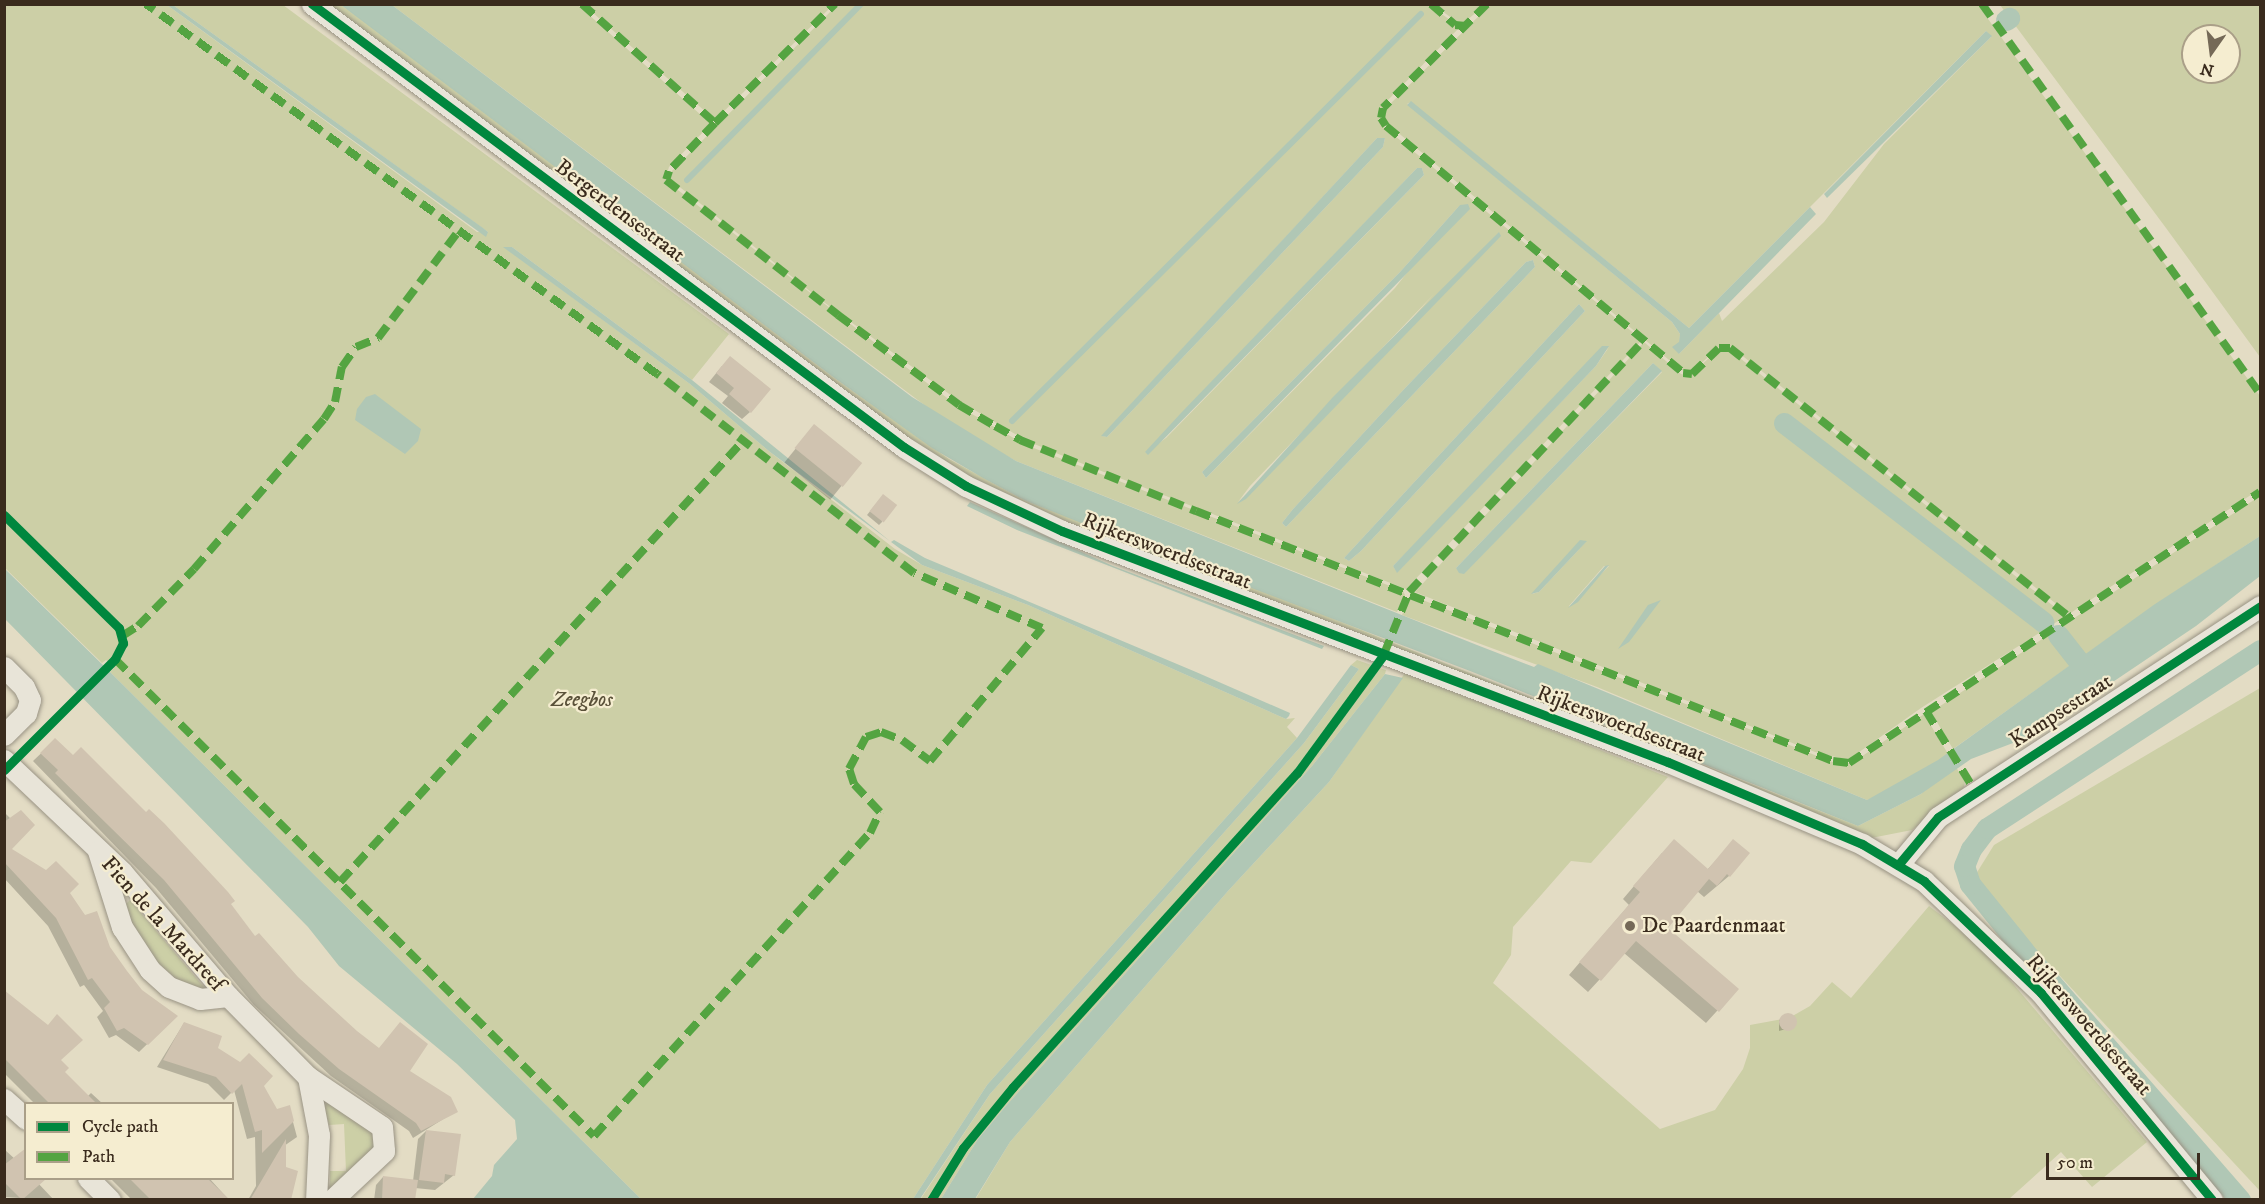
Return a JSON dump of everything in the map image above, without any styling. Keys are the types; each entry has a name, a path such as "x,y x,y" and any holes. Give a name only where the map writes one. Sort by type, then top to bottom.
{"street":[{"name":"Bergerdensestraat","path":"312,4 904,447"},
{"name":"Rijkerswoerdsestraat","path":"904,447 966,486 1062,531 1668,762 1862,844 1924,881 2041,993 2212,1200"},
{"name":"Kampsestraat","path":"1898,865 1938,817 2260,606"},
{"path":"4,667 24,687 30,700 26,713 4,735"},
{"name":"Fien de la Mardreef","path":"4,760 98,851 123,872 228,996 308,1077 382,1127 384,1151 332,1200"},
{"name":"Fien de la Mardreef","path":"98,851 122,927 150,970 169,987 200,999 228,996"},
{"path":"308,1077 319,1135 316,1200"},
{"path":"4,1099 24,1117"},
{"path":"89,1180 110,1200"}],"green space":[{"name":"Zeegbos","path":"4,5 167,5 477,232 488,232 173,5 283,5 729,334 692,380 512,247 504,247 690,384 770,452 895,549 922,565 1028,605 1286,719 1295,718 1287,727 1297,738 987,1085 913,1199 641,1199 110,672 114,668 106,660 102,663 5,568"},
{"path":"327,5 341,5 410,54 833,377 949,459 1026,501 1272,594 1386,640 1384,645 1096,537 982,484 923,450"},
{"path":"392,5 578,5 711,124 669,167 665,180 958,406 1026,445 1403,591 1405,595 1397,612 1016,461 951,425"},
{"path":"584,5 833,5 715,120"},
{"path":"837,5 1429,5 1460,27 1385,103 1380,114 1383,126 1642,340 1406,589 1027,441 956,399 821,300 671,180 671,172","holes":["1377,138 1385,138 1383,147 1107,437 1102,436","1417,168 1422,168 1424,175 1166,438 1145,453","1460,205 1395,288 1206,478 1202,472 1400,272","1533,260 1535,267 1286,527 1282,523 1293,509 1526,262","1434,294 1299,444 1238,502 1250,486","1579,304 1585,311 1361,551 1349,561 1344,558","1609,347 1596,366 1397,572 1393,566"]},
{"path":"1434,5 1485,5 1461,25"},
{"path":"1490,5 1978,5 2260,396 2260,489 2069,614 1730,346 1720,346 1692,372 1681,370 1383,120 1385,109","holes":["1986,31 1991,37 1884,144 1824,222 1722,321 1719,313 1679,354 1680,334 1672,322 1407,104 1411,102 1689,328"]},
{"path":"2000,5 2260,5 2260,357 2166,228"},
{"path":"1644,342 1681,374 1689,376 1719,349 1731,351 2066,616 1921,708 1848,760 1815,752 1415,592","holes":["1653,363 1662,372 1464,573 1456,568","1785,419 2007,586 2042,615 2043,621 2034,621 1781,424","1586,542 1539,592 1532,594","1604,566 1609,566 1569,607"]},
{"path":"2260,496 2260,536 2155,605 1953,749 1931,712"},
{"path":"1410,595 1835,763 1852,763 1924,714 1965,782 1963,790 1912,830 1866,839 1390,647 1391,642 1858,826 1921,794 1949,769 1867,800 1597,687 1402,615"},
{"path":"1357,660 1386,670 1385,674 1312,766 1005,1107 978,1139 941,1199 920,1200 990,1094 1304,743 1359,669 1351,665"},
{"path":"1405,673 1668,777 1591,863 1571,861 1513,927 1511,955 1493,983 1660,1129 1715,1110 1743,1069 1750,1048 1750,1025 1789,1018 1810,1006 1832,982 1851,998 1929,906 1967,935 2004,973 2147,1142 2092,1187 2061,1152 2009,1199 975,1200 1010,1142 1228,891 1329,782"},
{"path":"2260,688 2260,1191 1995,906 1976,874 1994,845"},
{"path":"130,900 205,990 190,992 149,955 132,924 125,905"},
{"path":"329,1099 376,1129 381,1143 330,1188 330,1171 346,1171 344,1124 329,1125 324,1107"}],"shaded area":[{"path":"167,5 173,5 483,228 488,232 486,237"},
{"path":"341,5 392,5 912,397 1016,461 1477,645 1534,667 1538,664 1867,800 1938,760 2155,604 2260,536 2260,576 2196,626 2034,735 1971,759 1921,794 1858,826 1470,671 1026,501 983,478 932,448 833,377"},
{"path":"1986,31 1992,36 1827,198 1824,194"},
{"path":"1411,101 1689,328 1810,207 1816,214 1679,354 1672,347 1679,342 1680,334 1672,322 1407,105"},
{"path":"1377,138 1385,138 1383,147 1107,437 1101,436"},
{"path":"1417,168 1422,168 1424,175 1148,455 1145,452 1181,413"},
{"path":"1468,204 1470,209 1206,478 1202,472 1400,272 1460,205"},
{"path":"1499,232 1501,236 1246,499 1237,504 1333,397"},
{"path":"503,247 512,247 692,380 890,541 770,452 690,384"},
{"path":"1533,260 1535,267 1286,527 1282,523 1293,509 1526,262"},
{"path":"1579,304 1585,311 1361,551 1349,561 1344,558"},
{"path":"1602,346 1609,346 1596,366 1397,573 1393,566"},
{"path":"1653,363 1662,371 1464,574 1459,573 1456,568"},
{"path":"375,394 421,429 418,441 405,454 355,420 357,409 366,397"},
{"path":"970,502 1113,566 1324,646 1322,649 1017,530 967,506"},
{"path":"894,540 925,558 1290,713 1289,716 1286,719 1028,605 922,565 891,542"},
{"path":"1580,540 1587,541 1539,592 1531,594"},
{"path":"1609,565 1578,602 1568,608 1605,566"},
{"path":"4,568 641,1199 473,1199 492,1176 494,1165 517,1139 515,1120 457,1064 339,966 308,927 5,619"},
{"path":"1661,600 1629,642 1618,649 1648,605"},
{"path":"1351,665 1359,669 1304,743 990,1094 920,1199 913,1199 987,1085 1297,738"},
{"path":"1385,674 1403,678 1329,782 1228,891 1010,1142 975,1199 941,1199 978,1139 1005,1107 1312,766"}],"building":[{"path":"730,356 771,389 751,413 729,394 734,388 716,373"},
{"path":"814,424 862,463 843,487 794,448"},
{"path":"883,494 897,505 884,522 869,511"},
{"path":"55,738 73,755 81,747 146,812 149,809 164,823 228,892 235,901 231,904 255,936 259,933 298,977 357,1031 379,1048 400,1022 428,1044 410,1071 451,1097 458,1112 421,1131 416,1123 339,1069 299,1034 262,998 164,880 55,773 58,770 40,753"},
{"path":"21,810 35,825 12,849 46,870 56,861 79,884 70,893 85,915 97,911 110,947 127,971 142,990 178,1016 148,1045 124,1028 117,1031 104,1008 110,1002 92,978 88,980 56,918 4,862 4,822"},
{"name":"De Paardenmaat","path":"1674,839 1708,869 1733,839 1750,853 1730,877 1727,874 1717,886 1709,879 1668,928 1739,989 1719,1012 1636,941 1601,981 1579,962 1640,892 1633,886"},
{"path":"4,990 48,1025 57,1014 83,1040 61,1060 69,1068 65,1072 95,1102 48,1102 4,1058"},
{"path":"1788,1013 1794,1016 1797,1022 1794,1028 1788,1031 1782,1028 1779,1022 1782,1016"},
{"path":"184,1022 222,1036 218,1048 240,1062 249,1053 273,1076 264,1086 277,1109 290,1105 294,1121 262,1153 262,1130 255,1132 242,1084 232,1094 216,1077 163,1060"},
{"path":"426,1130 461,1134 455,1176 445,1174 444,1183 419,1180"},
{"path":"286,1139 286,1167 298,1171 291,1200 250,1200"},
{"path":"24,1150 24,1180 45,1180 22,1200 4,1182 4,1165"},
{"path":"383,1176 418,1180 415,1200 382,1200"},
{"path":"131,1180 209,1180 230,1200 151,1200"}],"waterway":[{"path":"687,180 861,4"},
{"path":"1012,421 1421,14"},
{"path":"1784,423 2043,622"},
{"path":"2058,635 2087,672"},
{"path":"2240,1200 2029,957 1970,884 1964,866 1971,849 1987,828 2260,650"}],"marked path":[{"path":"115,659 594,1136 870,833 880,812 854,784 849,769 866,737 881,732 902,740 930,761 1042,628 914,573 657,374 146,4"},
{"path":"582,4 715,123 835,4"},
{"path":"1431,4 1455,25 1466,26"},
{"path":"1487,4 1383,108 1381,118 1386,126 1683,373 1692,374 1719,348 1730,348 2070,617"},
{"path":"1982,4 2260,394"},
{"path":"715,123 669,171 666,180 838,315 959,405 995,426 1020,440 1196,511 1833,761 1849,763 2260,492"},
{"path":"122,636 138,626 194,569 324,419 335,402 342,367 356,347 378,338 458,232"},
{"path":"1384,654 1409,592 1644,340"},
{"path":"340,882 741,443"},
{"path":"1926,711 1975,791"}],"cycle path":[{"path":"312,4 904,447 966,486 1062,531 1668,762 1862,844 1924,881 2041,993 2212,1200"},
{"path":"4,515 119,628 123,643 115,659 4,770"},
{"path":"1898,865 1938,817 2260,606"},
{"path":"931,1200 963,1148 1013,1087 1297,773 1384,654"}],"place":[{"name":"De Paardenmaat","path":"1630,926"}]}
